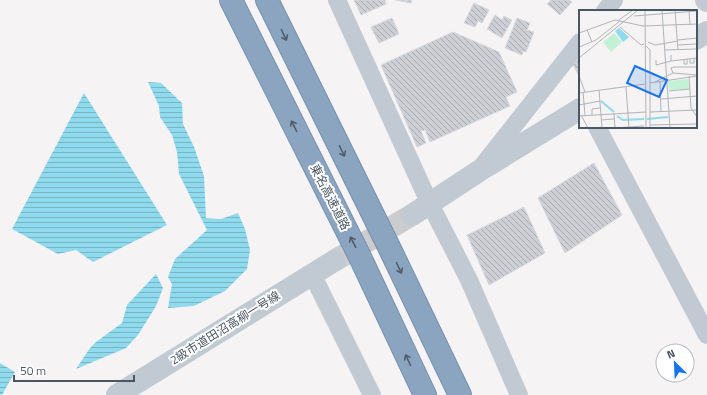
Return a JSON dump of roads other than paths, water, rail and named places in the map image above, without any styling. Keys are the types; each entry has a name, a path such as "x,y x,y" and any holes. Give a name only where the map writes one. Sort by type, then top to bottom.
{"highway":[{"name":"東名高速道路","path":"231,0 360,257 425,395"},
{"path":"267,0 460,395"}],"street":[{"path":"337,0 420,208 468,280 518,395"},
{"path":"606,10 614,0"},
{"path":"697,38 707,32"},
{"path":"487,166 579,43"},
{"path":"420,208 579,111"},
{"path":"598,128 707,335"},
{"name":"2級市道田沼高柳一号線","path":"117,395 334,261"},
{"path":"312,274 372,395"}],"water":[{"path":"148,82 161,83 182,103 183,124 194,147 204,176 206,218 221,219 238,213 245,229 250,250 247,269 225,291 194,306 168,308 172,284 168,277 175,259 207,230 179,174 177,152 172,135 160,117 159,106"},
{"path":"84,93 167,225 93,262 76,250 58,254 12,229"},
{"path":"156,274 163,288 156,306 138,335 126,348 76,369 90,348 96,342 122,323 127,305"},
{"path":"0,363 15,372 2,395 0,395"}],"tunnel":[{"path":"334,261 412,215"}]}
